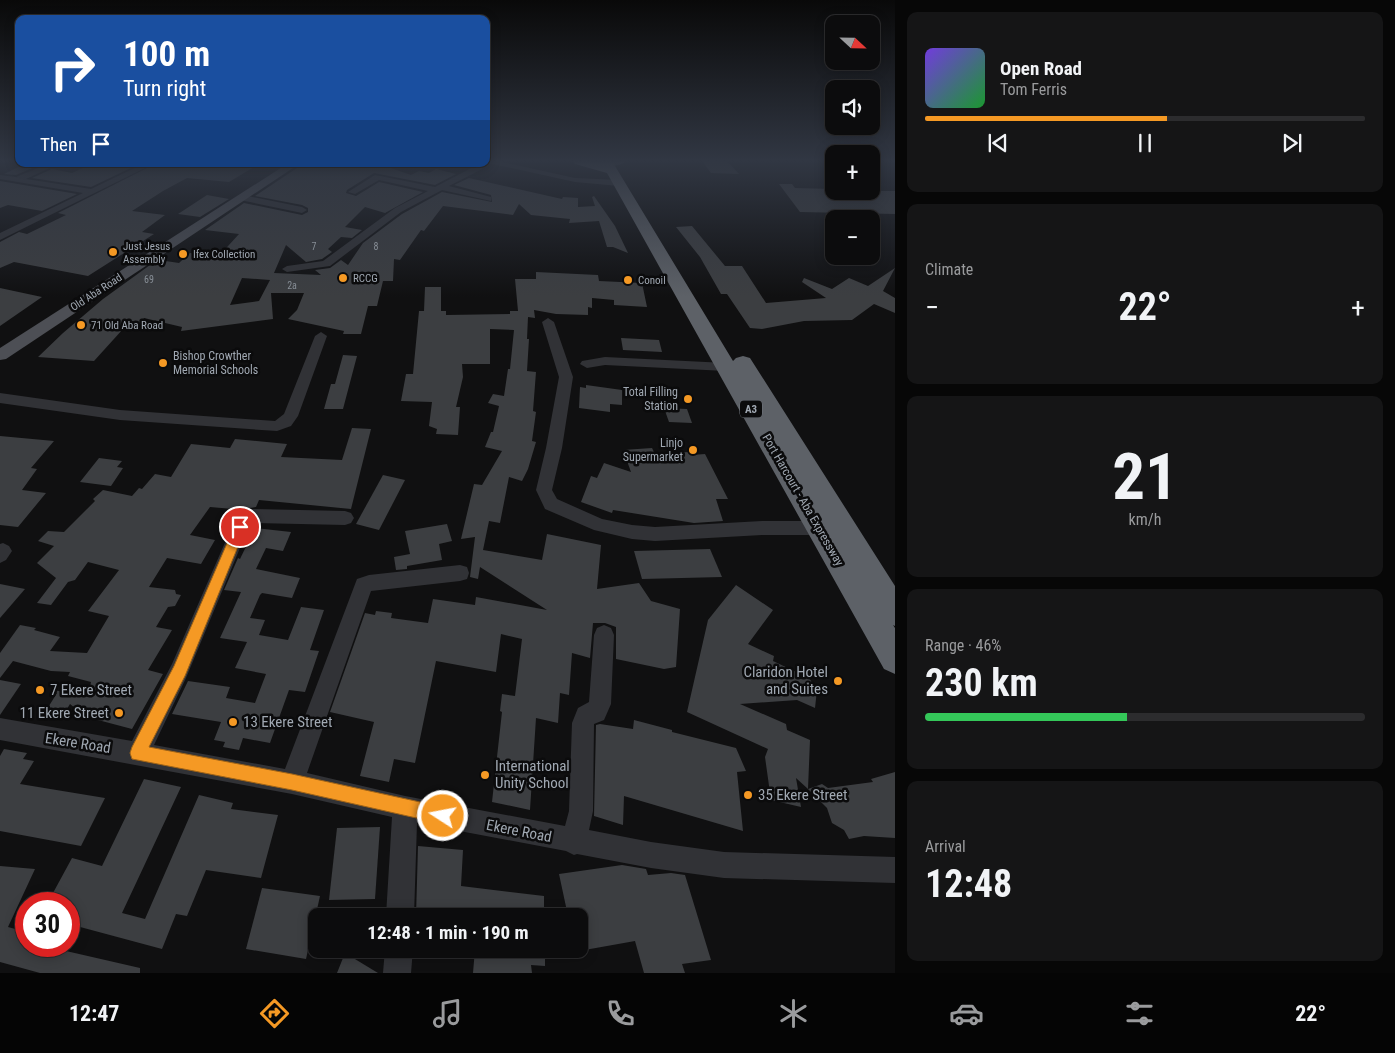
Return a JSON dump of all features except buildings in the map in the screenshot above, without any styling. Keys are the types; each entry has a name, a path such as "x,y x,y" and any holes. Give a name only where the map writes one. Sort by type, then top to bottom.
{"highway":[{"name":"Port Harcourt - Aba Expressway","path":"633,206 895,658"},
{"name":"Port Harcourt - Aba Expressway","path":"636,206 895,612"}],"main road":[{"name":"Old Aba Road","path":"2,350 219,206"},
{"name":"Old Aba Road","path":"2,350 230,206"}],"street":[{"path":"0,237 62,206"},
{"path":"284,206 302,210"},
{"path":"287,269 326,264 404,206"},
{"path":"548,322 566,377 554,448 544,490 546,498 551,504 600,525 632,532 655,534 762,528 820,528"},
{"path":"0,398 120,415 277,426 286,422 291,416 321,336"},
{"path":"587,364 605,361 726,367"},
{"path":"138,753 179,671 240,527 247,519 252,516 345,518"},
{"path":"292,782 364,585 460,573"},
{"path":"574,842 581,812 583,723 586,716 596,712 600,704 604,636"},
{"name":"Ekere Road","path":"0,729 292,782 406,808 574,842 652,855 724,865 895,870"},
{"path":"400,908 406,808"},
{"path":"397,973 398,958"}],"place":[{"name":"Just Jesus Assembly","path":"113,252"},
{"name":"Ifex Collection","path":"183,254"},
{"name":"RCCG","path":"343,278"},
{"name":"Conoil","path":"628,280"},
{"name":"71 Old Aba Road","path":"81,325"},
{"name":"Bishop Crowther Memorial Schools","path":"163,363"},
{"name":"Total Filling Station","path":"688,399"},
{"name":"Linjo Supermarket","path":"693,450"},
{"name":"Claridon Hotel and Suites","path":"838,681"},
{"name":"7 Ekere Street","path":"40,690"},
{"name":"11 Ekere Street","path":"119,713"},
{"name":"13 Ekere Street","path":"233,722"},
{"name":"International Unity School","path":"485,775"},
{"name":"35 Ekere Street","path":"748,795"}],"route":[{"path":"240,527 179,671 138,753 292,782 443,816"}]}
